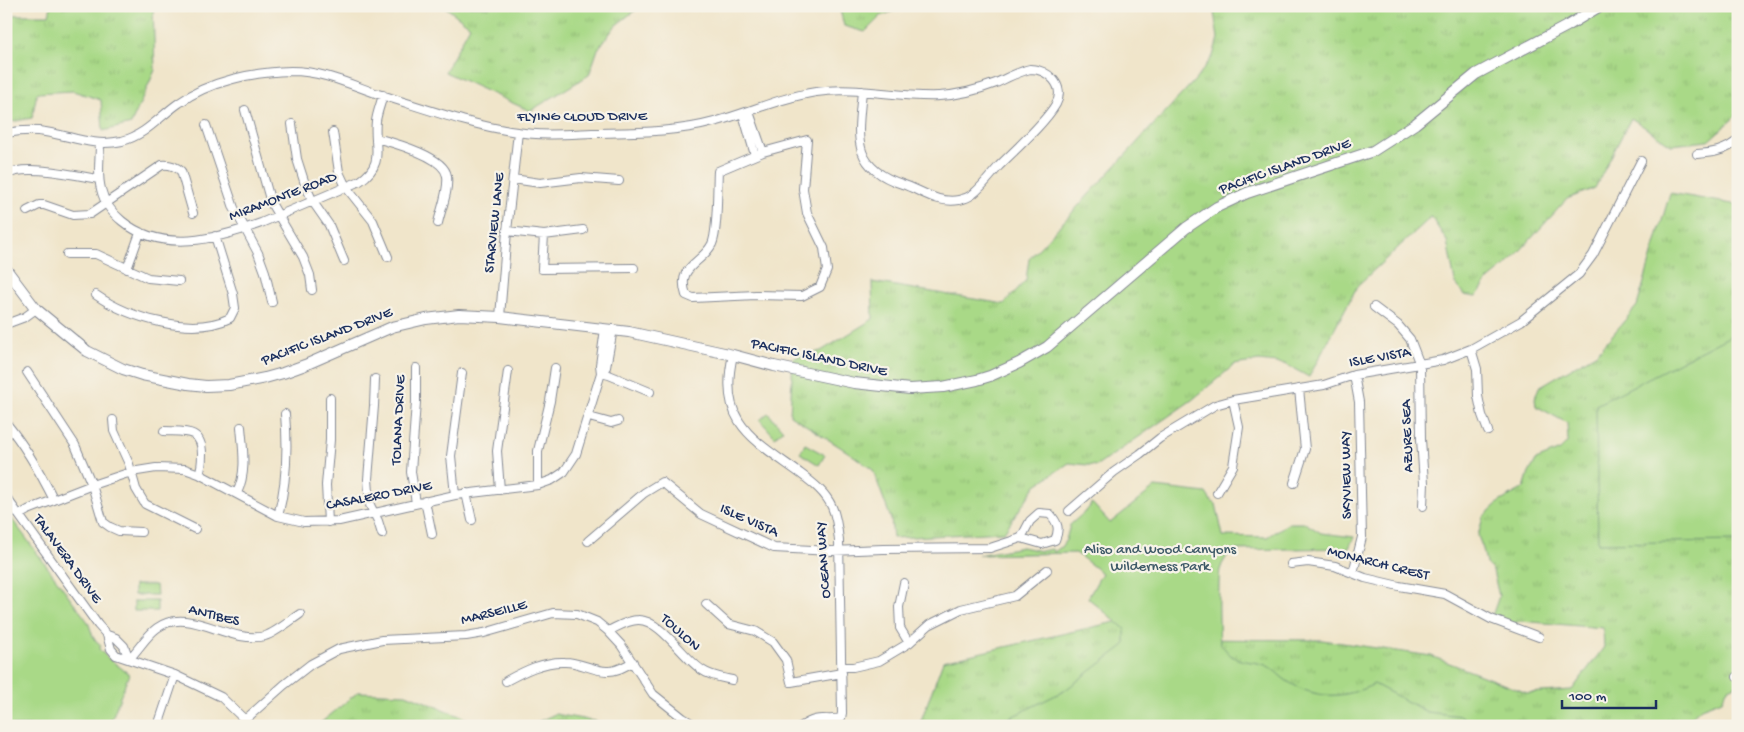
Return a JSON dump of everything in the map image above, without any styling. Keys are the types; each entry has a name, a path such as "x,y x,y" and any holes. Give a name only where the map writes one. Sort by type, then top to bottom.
{"main road":[{"name":"PACIFIC ISLAND DRIVE","path":"6,269 36,309 87,351 142,375 162,380 206,386 229,385 283,373 377,332 408,322 459,315 500,317 609,329 854,383 910,390 943,388 990,376 1019,363 1046,347 1186,228 1217,207 1247,193 1373,151 1401,135 1476,74 1567,26 1600,6"}],"street":[{"name":"FLYING CLOUD DRIVE","path":"6,133 40,132 100,144 118,142 146,130 167,111 189,96 243,76 292,71 333,77 383,95 488,127 518,132 551,134 649,132 687,128 746,113 814,92 836,90 862,91 919,96 946,95 978,89 1030,69 1046,72 1053,78 1057,86 1058,98 1056,104 1045,118 978,189 958,200 938,200 916,189 887,179 876,172 866,161 860,148 858,134 862,91"},
{"name":"MIRAMONTE ROAD","path":"100,144 99,179 101,192 106,203 118,217 140,233 164,240 194,240 245,229 313,202 369,175 375,167 378,156 376,121 383,95"},
{"path":"245,110 271,203 303,257 310,275 312,290"},
{"path":"746,113 763,152"},
{"path":"746,113 755,156"},
{"path":"292,124 301,172 313,202 328,225 344,261"},
{"path":"206,125 234,208 265,272 272,302"},
{"path":"333,132 339,172 346,187 373,221 388,257"},
{"name":"STARVIEW LANE","path":"500,317 518,132"},
{"path":"376,138 400,145 442,166 447,174 447,183 438,223"},
{"path":"807,140 803,189 807,213 824,248 827,270 820,287 802,296 756,295 692,298 686,295 683,288 687,271 708,250 714,239 718,171 755,156 807,140"},
{"path":"1697,154 1715,152 1734,144 1738,140"},
{"name":"ISLE VISTA","path":"588,541 644,492 662,482 701,514 774,548 801,551 839,551 990,548 1021,538 1042,544 1055,540 1059,531 1056,520 1114,472 1160,438 1207,409 1233,400 1324,385 1354,375 1443,360 1471,349 1521,321 1579,274 1594,255 1641,160"},
{"path":"27,212 39,205 44,205 73,215 90,214 162,165 169,165 176,166 181,171 193,213"},
{"path":"6,175 18,170 32,170 99,179"},
{"path":"513,178 540,183 581,178 619,181"},
{"path":"507,231 544,235 583,230"},
{"path":"127,269 140,233"},
{"path":"544,235 542,268 634,268"},
{"path":"96,294 110,305 136,316 173,324 209,325 222,322 230,318 235,308 233,294 215,236"},
{"path":"67,254 96,254 148,278 178,281"},
{"path":"1374,307 1398,325 1410,339 1420,365"},
{"path":"6,324 25,317 36,309"},
{"name":"CASALERO DRIVE","path":"19,515 92,485 131,472 169,468 200,474 278,516 304,522 328,522 466,493 538,485 552,480 568,468 576,454 601,374 606,367 609,329"},
{"path":"1471,349 1477,369 1478,396 1488,431"},
{"name":"OCEAN WAY","path":"733,355 728,383 729,397 741,426 753,439 812,482 824,494 832,506 836,518 839,551 842,670 834,721"},
{"name":"AZURE SEA","path":"1420,365 1423,506"},
{"name":"TOLANA DRIVE","path":"416,368 416,402 411,472 416,503"},
{"path":"538,485 538,452 550,401 555,368"},
{"path":"500,490 497,451 508,371"},
{"path":"27,372 75,445 92,485 103,522 110,528 141,532"},
{"path":"455,495 451,456 462,373"},
{"path":"601,374 609,375 650,392"},
{"name":"SKYVIEW WAY","path":"1353,573 1362,538 1359,402 1354,375"},
{"path":"375,379 368,479 370,505 382,534"},
{"path":"1294,483 1305,449 1299,389"},
{"path":"328,522 326,485 330,440 330,398"},
{"path":"1217,493 1233,466 1240,427 1233,400"},
{"path":"278,516 286,474 287,440 285,414"},
{"path":"589,417 611,423 618,422"},
{"path":"113,420 114,431 136,489 145,504 196,529"},
{"path":"6,423 20,440 38,468 54,500"},
{"path":"237,494 244,466 241,428"},
{"path":"164,432 191,432 198,436 202,444 200,474"},
{"path":"466,493 472,520"},
{"name":"TALAVERA DRIVE","path":"6,497 98,626 107,635 111,649 116,654 175,675 221,697 244,719"},
{"path":"425,501 432,534"},
{"path":"1021,538 1030,521 1038,513 1050,514 1056,520"},
{"name":"MONARCH CREST","path":"1291,564 1308,562 1335,566 1399,586 1445,594 1491,619 1539,637"},
{"path":"706,604 728,624 755,631 773,642 786,660 791,682 879,661 908,643 929,625 961,609 1015,596 1047,570"},
{"path":"904,583 899,607 900,628 908,643"},
{"name":"MARSEILLE","path":"238,726 311,664 339,649 382,640 466,636 484,633 553,613 577,614 597,622 621,645 653,694 696,726"},
{"name":"ANTIBES","path":"129,659 148,636 158,627 168,622 194,622 237,636 251,638 266,636 300,614"},
{"name":"TOULON","path":"608,631 631,621 640,620 647,622 660,631 703,671 732,680"},
{"path":"506,681 528,670 551,663 577,663 607,671 616,670 633,662"},
{"path":"158,726 175,675"},
{"path":"802,726 810,721 825,718 834,721"}],"green space":[{"path":"51,6 153,6 155,70 131,124 103,131 101,100 73,91 37,93 32,118 6,123 6,15 49,15"},
{"path":"444,6 641,6 616,25 598,49 589,75 530,111 445,72 470,26"},
{"path":"839,6 906,6 881,16 865,32 844,26"},
{"path":"1213,6 1738,6 1738,111 1736,116 1708,141 1671,145 1631,118 1595,188 1567,199 1510,262 1488,280 1476,297 1464,295 1455,282 1447,241 1431,217 1358,285 1309,377 1285,364 1259,361 1234,365 1192,400 1097,466 1069,463 1036,485 1004,532 893,538 891,519 873,470 790,415 793,358 821,351 873,319 872,282 1004,304 1026,280 1029,259 1196,79 1213,56 1218,38"},
{"path":"1670,193 1738,205 1738,684 1727,689 1722,700 1701,708 1681,726 919,726 943,661 1146,615 1177,639 1322,640 1431,656 1527,693 1572,690 1604,647 1603,628 1520,621 1510,625 1491,619 1499,596 1493,571 1486,564 1478,536 1483,517 1499,502 1524,488 1536,460 1560,450 1568,442 1567,423 1536,406 1535,398 1539,387 1597,353 1637,306"},
{"path":"1738,332 1738,541 1598,543 1596,405"},
{"path":"768,413 783,430 775,437 760,420"},
{"path":"805,444 825,455 819,465 800,453"},
{"name":"Aliso and Wood Canyons Wilderness Park","path":"1155,487 1206,493 1211,501 1216,504 1223,536 1267,537 1289,523 1305,523 1321,533 1354,537 1349,548 1231,550 1220,570 1219,619 1220,643 1233,657 1266,665 1287,681 1309,692 1341,695 1352,693 1374,684 1427,712 1461,716 1475,726 993,726 1064,691 1125,645 1125,629 1088,598 1102,573 1076,553 978,555 1022,547 1041,551 1052,549 1054,552 1066,540 1070,525 1092,503 1110,523"},
{"path":"6,511 88,622 94,639 101,645 99,649 129,674 111,721 111,726 6,726"},
{"path":"134,585 156,585 157,595 134,595"},
{"path":"134,601 157,601 157,611 134,611"},
{"path":"358,692 406,694 484,726 317,726"},
{"path":"555,714 610,724 612,726 529,726"}]}
